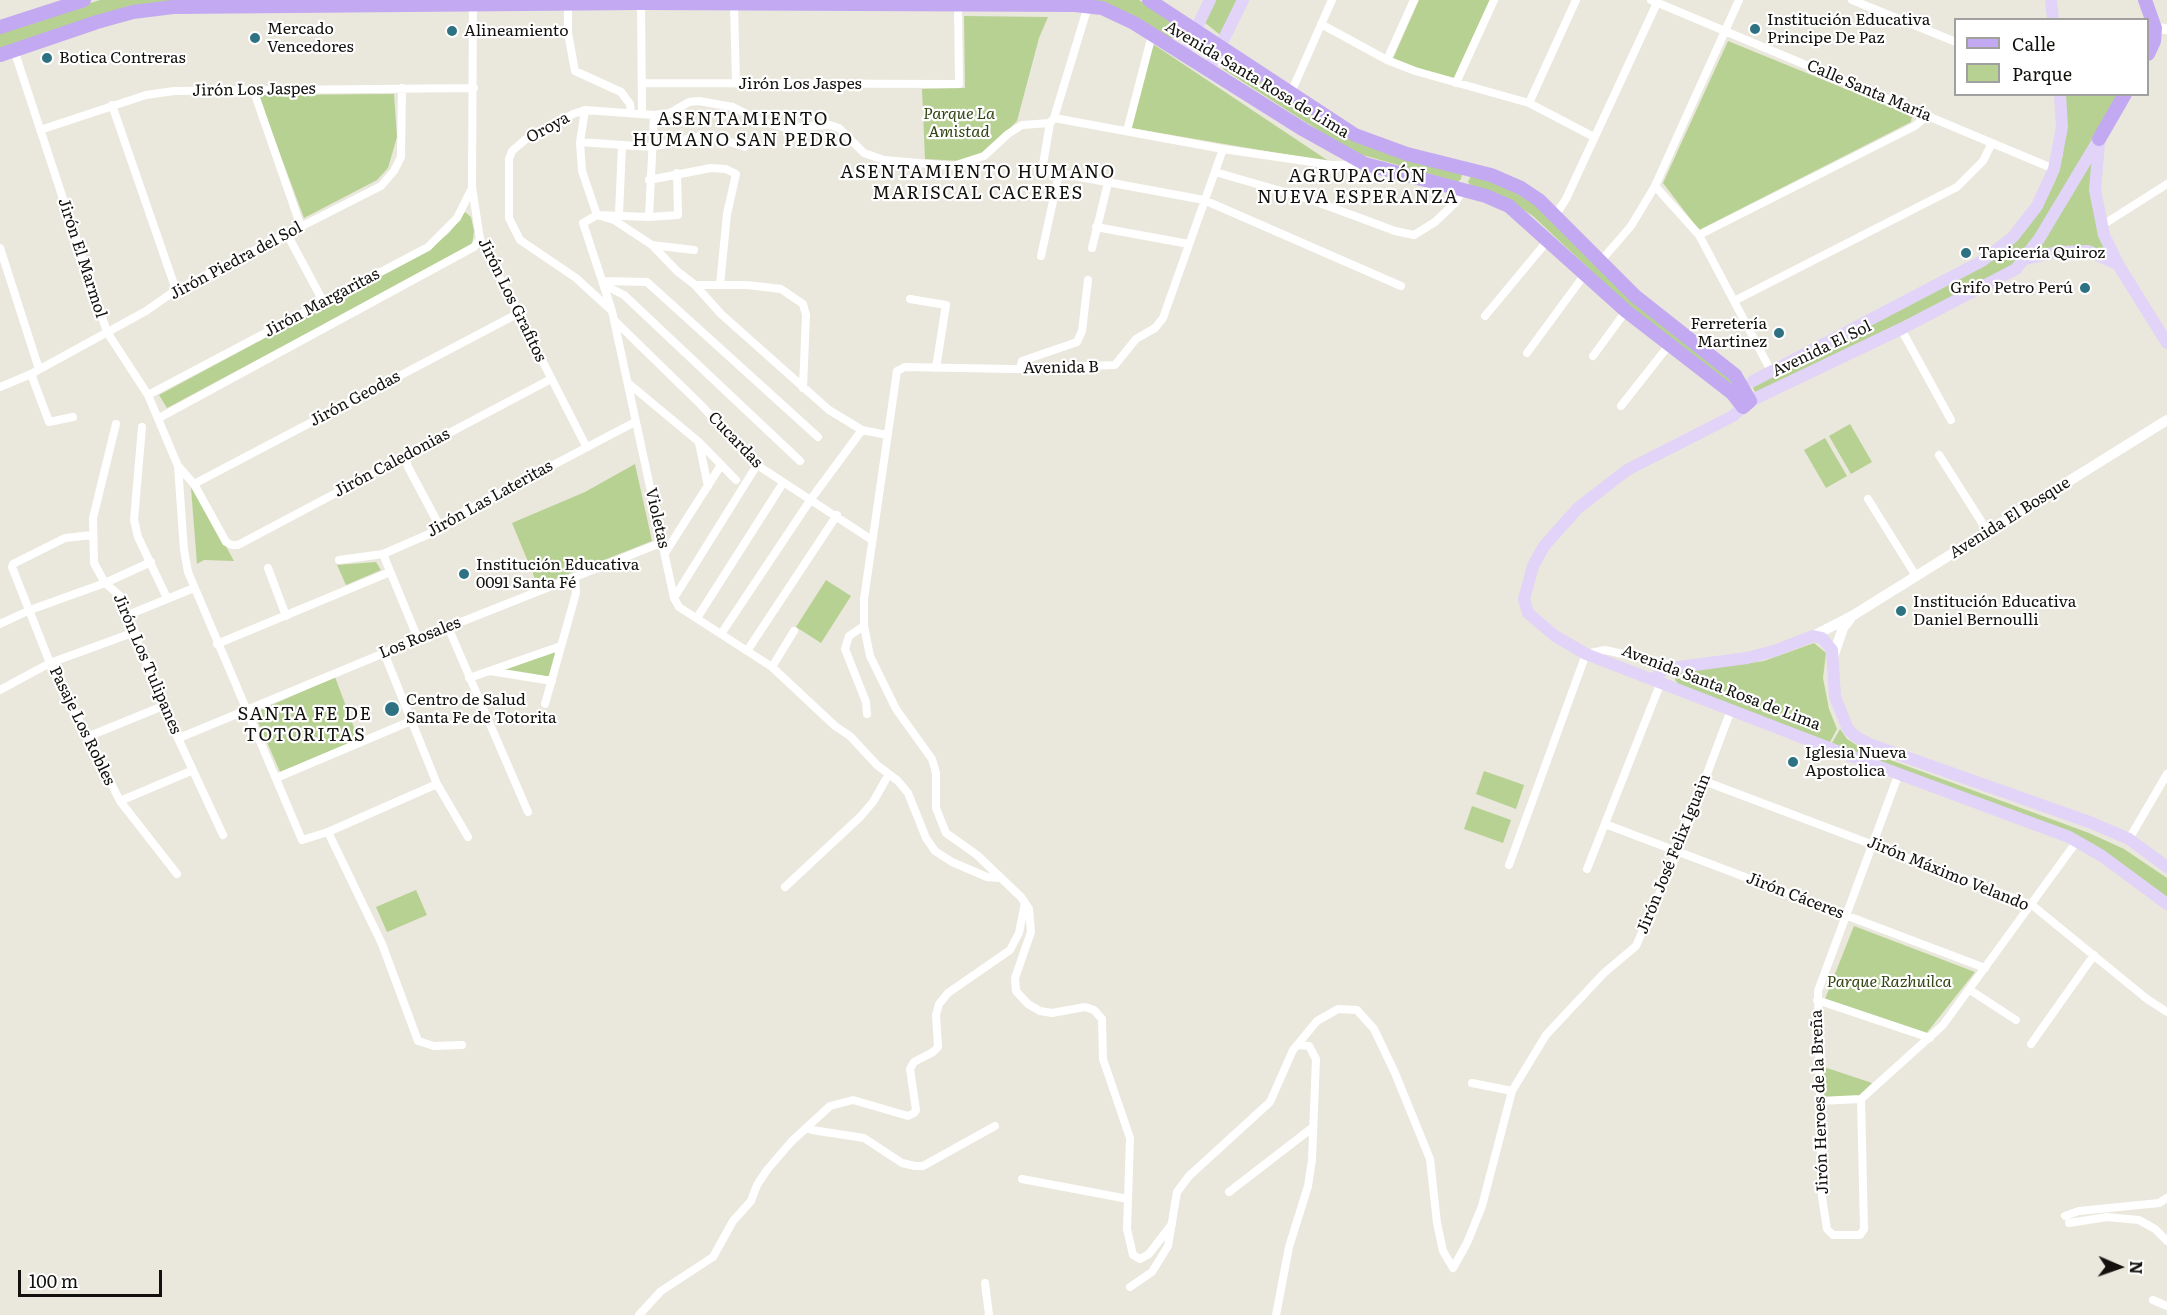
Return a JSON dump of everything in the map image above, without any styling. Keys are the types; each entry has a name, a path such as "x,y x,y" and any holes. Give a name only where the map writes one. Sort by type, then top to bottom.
{"main road":[{"path":"0,27 84,0"},
{"name":"Avenida Santa Rosa de Lima","path":"1149,0 1290,95 1355,135 1407,154 1467,168 1521,188 1555,216 1649,309 1726,368 1743,387 1747,404"},
{"path":"1184,54 1210,0"},
{"path":"1209,69 1243,0"},
{"path":"2051,0 2053,18"},
{"path":"2145,0 2161,28 2149,52"},
{"name":"Avenida Santa Rosa de Lima","path":"0,55 133,12 173,7 247,3 568,2 1088,6 1116,14 1209,69 1304,130 1365,164 1463,190 1509,206 1549,239 1626,311 1669,345 1743,387"},
{"name":"Avenida El Sol","path":"1743,387 1982,261 1999,249 2026,222 2037,206 2054,169 2062,127 2060,96"},
{"name":"Avenida El Sol","path":"1528,614 1524,599 1526,584 1544,546 1578,508 1627,470 1733,416 1747,404 2002,279 2026,259 2124,96"},
{"path":"2099,139 2095,190 2101,226 2119,266 2165,335"},
{"path":"1463,190 1467,168"},
{"path":"2026,259 2057,252 2088,251 2119,266"},
{"name":"Avenida Santa Rosa de Lima","path":"1528,614 1555,636 1586,654 2077,841 2167,904"},
{"path":"1813,636 1826,640 1833,657"},
{"name":"Avenida El Bosque","path":"1658,681 1664,669 1747,658 1774,651 1813,636"},
{"name":"Avenida Santa Rosa de Lima","path":"1833,657 1835,697 1848,729 1855,736 1869,744 2092,823 2129,839 2167,867"}],"street":[{"path":"1290,95 1332,0"},
{"path":"1387,60 1414,0"},
{"path":"1456,83 1494,0"},
{"path":"1529,104 1576,0"},
{"path":"1599,262 1630,226 1655,186 1739,0"},
{"path":"1852,0 1954,41"},
{"path":"1555,216 1566,199 1654,1"},
{"name":"Calle Santa María","path":"1654,1 2054,169"},
{"name":"Jirón Los Grafitos","path":"473,2 472,187 480,239 586,446"},
{"path":"568,2 568,33 571,61 575,71 621,92 630,104 631,113"},
{"path":"641,3 642,114"},
{"path":"734,4 736,84"},
{"name":"Jirón Los Jaspes","path":"642,83 959,84 958,5"},
{"path":"1088,6 1052,121 1042,170 1204,200 1401,286"},
{"path":"1321,24 1387,60 1529,104 1594,137"},
{"path":"1127,131 1152,35"},
{"name":"Jirón El Marmol","path":"14,50 107,332 148,395 178,466 194,484 226,542 232,545"},
{"name":"Jirón Piedra del Sol","path":"0,387 35,372 176,290 381,186 394,171 401,157 402,88"},
{"name":"Jirón Los Jaspes","path":"40,130 146,95 174,91 474,88"},
{"path":"253,89 301,227"},
{"name":"Oroya","path":"612,311 576,278 520,240 507,210 509,159 512,151 526,139 585,110 654,115 670,113 689,102 714,103 733,107 760,121 786,128 830,125 839,128 864,153 884,160 953,166 984,156 1014,129 1022,125 1052,121 1332,165 1365,164"},
{"path":"112,105 176,290"},
{"path":"585,110 580,142 585,187 597,215"},
{"path":"649,217 654,115"},
{"path":"1699,235 1915,126 1928,115"},
{"path":"580,142 651,147 702,136 718,138 745,147"},
{"path":"1734,301 1957,187 1983,161 1992,143"},
{"path":"619,214 622,145"},
{"name":"Avenida B","path":"886,435 897,371 905,367 1107,368 1119,363 1136,339 1161,322 1223,149"},
{"path":"650,180 677,172 711,168 726,169 736,174 727,214 720,285"},
{"path":"1215,171 1414,235 1435,222 1455,203 1463,190"},
{"path":"597,215 619,214 649,217 678,214 677,172"},
{"path":"1041,256 1059,174"},
{"path":"1092,248 1108,183"},
{"path":"2101,226 2167,184"},
{"path":"1655,186 1699,235 1771,371"},
{"name":"Jirón Margaritas","path":"148,395 428,247 457,218 466,205 472,187"},
{"path":"597,215 614,220 652,245 677,271 695,285 721,314 829,410 862,430 886,435 864,588 864,626 870,656 896,709 932,759 936,773 936,808 946,833 977,855 1025,903 1032,927 1015,978 1017,991 1028,1004 1040,1011 1052,1013 1085,1006 1100,1015 1103,1059 1130,1138 1127,1229 1134,1258 1140,1259 1149,1254 1172,1224"},
{"name":"Violetas","path":"597,215 583,221 612,311 674,598"},
{"path":"1096,227 1189,244"},
{"path":"287,234 324,303"},
{"name":"Jirón Margaritas","path":"159,418 474,247 480,239"},
{"path":"1485,316 1549,239"},
{"path":"652,245 694,250"},
{"path":"0,248 49,423 73,417"},
{"path":"1527,353 1585,274"},
{"path":"1020,369 1022,361 1077,342 1082,331 1088,280"},
{"path":"603,283 647,282 818,437"},
{"path":"603,283 624,295 800,461"},
{"path":"695,285 781,289 803,304 803,388"},
{"path":"910,299 945,305 936,368"},
{"path":"1593,356 1626,311"},
{"name":"Jirón Geodas","path":"194,484 517,314"},
{"name":"Cucardas","path":"614,321 701,405 757,465 837,515 872,540"},
{"path":"1900,329 1951,420"},
{"path":"1621,406 1669,345"},
{"name":"Jirón Caledonias","path":"232,545 238,545 551,379"},
{"path":"628,383 699,442 736,480"},
{"name":"Avenida El Bosque","path":"1813,636 1852,616 2167,420"},
{"name":"Jirón Las Lateritas","path":"339,560 383,554 429,534 439,525 635,422"},
{"name":"Jirón Los Tulipanes","path":"116,424 93,518 94,563 105,583 119,595 191,771 223,835"},
{"path":"142,426 134,520 138,537 167,598"},
{"path":"721,634 811,499 862,430"},
{"path":"699,442 708,486"},
{"path":"1939,455 1988,532"},
{"path":"405,456 408,467 439,525"},
{"path":"665,553 721,465"},
{"path":"757,465 674,598 679,607 772,667 835,726 850,736 908,793 926,838 935,851 952,862 987,877 1000,878"},
{"path":"178,466 184,550 194,588 302,840 328,832 437,784"},
{"path":"697,618 783,483"},
{"path":"1868,499 1917,576"},
{"path":"747,651 837,515"},
{"name":"Pasaje Los Robles","path":"92,535 65,538 12,565 50,663 120,801 177,874"},
{"name":"Los Rosales","path":"179,738 418,639 663,542"},
{"path":"383,554 418,639"},
{"path":"0,624 30,610 105,583 151,562"},
{"path":"268,568 286,616"},
{"path":"217,644 390,572"},
{"path":"545,704 576,593 575,577"},
{"path":"128,615 194,588"},
{"path":"1833,657 1843,628 1852,616"},
{"path":"864,626 849,636 845,650 866,702 867,714"},
{"path":"448,627 528,812"},
{"path":"772,667 794,631"},
{"path":"0,690 50,663 135,632"},
{"path":"469,678 561,646"},
{"name":"Avenida El Bosque","path":"1586,654 1605,650 1677,666"},
{"path":"384,653 437,784 468,837"},
{"path":"1509,865 1586,654"},
{"path":"490,671 552,681"},
{"path":"1587,869 1658,681"},
{"path":"87,737 163,706"},
{"name":"Jirón José Felix Iguain","path":"1297,1045 1317,1021 1338,1009 1357,1010 1374,1029 1430,1159 1441,1241 1453,1268 1482,1206 1512,1091 1530,1058 1562,1017 1604,974 1636,946 1678,852 1731,710"},
{"path":"276,778 411,721"},
{"path":"120,801 191,771"},
{"name":"Jirón Heroes de la Breña","path":"1861,1099 1864,1229 1860,1235 1833,1235 1827,1229 1822,1197 1817,1000 1822,978 1899,773"},
{"path":"785,887 860,817 873,802 889,774"},
{"path":"2129,839 2167,774"},
{"name":"Jirón Máximo Velando","path":"1704,781 2032,905 2147,999 2167,1012"},
{"name":"Jirón Cáceres","path":"1605,824 1985,968"},
{"path":"328,832 381,944 418,1041 434,1046 462,1045"},
{"path":"1819,1101 1861,1099 1930,1038 1970,990 2077,841"},
{"path":"639,1315 661,1291 713,1257 733,1221 751,1201 757,1185 767,1170 830,1106 847,1100 859,1100 908,1116 914,1113 916,1110 910,1069 914,1062 938,1047 936,1015 939,1004 948,993 1010,950 1019,933 1025,903"},
{"path":"2031,1044 2094,955"},
{"path":"1970,990 2016,1020"},
{"path":"1817,1000 1930,1038"},
{"path":"1130,1287 1152,1272 1168,1246 1177,1192 1189,1176 1270,1102 1297,1045 1309,1046 1316,1059 1308,1186 1289,1247 1276,1315"},
{"path":"1472,1083 1512,1091"},
{"path":"807,1127 812,1130 864,1138 902,1163 915,1167 923,1166 996,1126"},
{"path":"1229,1192 1312,1128"},
{"path":"1022,1179 1128,1199"},
{"path":"2167,1198 2149,1204 2079,1211 2067,1220 2108,1217 2139,1220 2155,1229 2167,1241"},
{"path":"985,1283 989,1315"},
{"path":"2153,1300 2167,1306"}],"green space":[{"path":"100,0 242,0 179,3 0,50 0,32"},
{"path":"721,0 1139,0 1181,27 1178,37 1169,39 1118,10"},
{"path":"1214,0 1241,0 1226,34 1219,34 1204,22"},
{"path":"1419,0 1490,0 1453,81 1392,61"},
{"name":"Parque La Amistad","path":"964,16 1048,17 1039,38 1017,121 990,148 978,155 962,161 925,159 922,89 965,88"},
{"path":"1728,41 1912,116 1911,122 1699,230 1663,183"},
{"path":"1153,44 1330,162 1131,128"},
{"path":"1224,60 1230,61 1344,135 1462,173 1461,179 1458,182 1352,152 1223,69 1221,63"},
{"path":"394,94 397,137 388,168 377,180 304,218 259,98 262,95"},
{"path":"2065,96 2120,96 2033,239 2013,265 1762,394 1756,394 1753,388 1757,383 1987,263 2048,196 2063,155"},
{"path":"2092,161 2107,252 2040,251 2039,248"},
{"path":"1472,174 1526,196 1734,382 1731,384 1622,300 1533,216 1505,198 1471,186 1468,182"},
{"path":"465,212 471,217 474,231 472,245 167,408 159,395 427,251 449,233"},
{"path":"1850,424 1872,462 1851,474 1829,436"},
{"path":"1825,438 1847,476 1826,488 1804,450"},
{"path":"635,464 652,541 538,586 512,523 585,492"},
{"path":"191,488 197,494 234,561 204,560 197,564"},
{"path":"376,562 381,570 346,585 337,565"},
{"path":"826,580 851,596 821,643 796,627"},
{"path":"1814,643 1826,653 1823,678 1829,709 1837,729 1830,742 1680,686 1675,680 1676,673 1764,661"},
{"path":"557,651 550,677 503,670"},
{"path":"335,677 359,741 281,774 254,713"},
{"path":"1840,729 1847,739 1866,751 2089,833 2124,849 2167,878 2167,899 2098,847 2079,836 1832,743"},
{"path":"1484,771 1524,785 1516,809 1476,794"},
{"path":"1472,806 1511,820 1503,843 1464,829"},
{"path":"416,890 427,915 387,932 376,907"},
{"name":"Parque Razhuilca","path":"1854,926 1975,972 1925,1035 1825,999"},
{"path":"1821,1066 1872,1083 1858,1097 1821,1100"}],"place":[{"name":"Institución Educativa Principe De Paz","path":"1755,29"},
{"name":"Alineamiento","path":"452,31"},
{"name":"Mercado Vencedores","path":"255,38"},
{"name":"Botica Contreras","path":"47,58"},
{"name":"Tapicería Quiroz","path":"1966,253"},
{"name":"Grifo Petro Perú","path":"2085,288"},
{"name":"Ferretería Martinez","path":"1779,333"},
{"name":"Institución Educativa 0091 Santa Fé","path":"464,574"},
{"name":"Institución Educativa Daniel Bernoulli","path":"1901,611"},
{"name":"Centro de Salud Santa Fe de Totorita","path":"392,709"},
{"name":"Iglesia Nueva Apostolica","path":"1793,762"}],"district":[{"name":"ASENTAMIENTO HUMANO SAN PEDRO","path":"743,130"},
{"name":"ASENTAMIENTO HUMANO MARISCAL CACERES","path":"978,183"},
{"name":"AGRUPACIÓN NUEVA ESPERANZA","path":"1358,187"},
{"name":"SANTA FE DE TOTORITAS","path":"305,725"}]}
